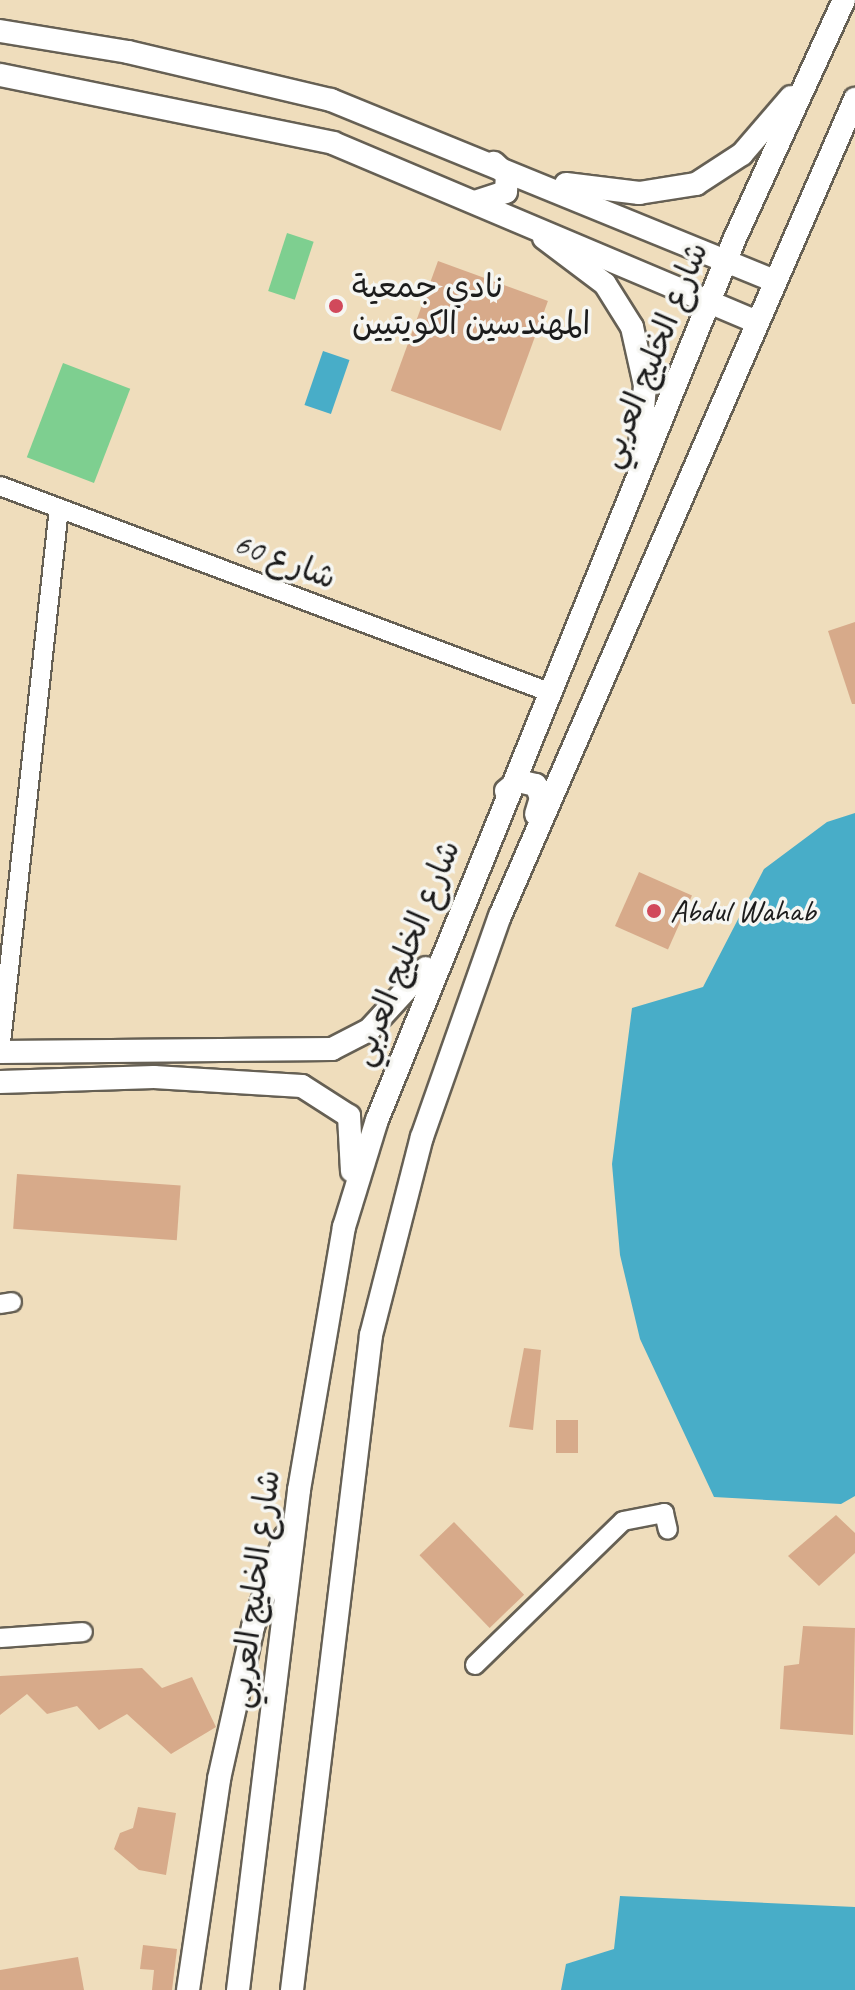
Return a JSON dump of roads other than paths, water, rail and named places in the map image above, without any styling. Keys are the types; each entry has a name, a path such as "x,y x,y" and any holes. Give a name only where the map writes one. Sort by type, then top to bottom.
{"main road":[{"name":"شارع الخليج العربي","path":"238,1990 296,1506 344,1227 441,948 636,487 726,260 844,0"},
{"path":"0,31 128,52 331,100 519,173 775,281"},
{"path":"519,173 620,192 696,184 762,134 825,46"},
{"path":"0,75 333,143 477,200 757,322"},
{"path":"292,1990 371,1335 451,1041 500,916 855,99"},
{"path":"477,200 496,201 506,192 507,175 494,163"},
{"path":"510,214 605,284 625,311 645,385 636,487"},
{"path":"500,916 501,893 541,798 528,782 506,791"},
{"path":"0,1052 318,1052 346,1044 393,1007 441,948"},
{"path":"193,1050 202,1061 201,1079"},
{"path":"0,1082 201,1079 302,1086 341,1106 354,1138 344,1227"},
{"path":"188,1990 219,1779 253,1627 296,1506"}],"street":[{"name":"شارع 60","path":"0,486 549,692"},
{"path":"0,1052 59,508"},
{"path":"475,1665 623,1521 664,1513 668,1530"},
{"path":"0,1638 83,1632"}],"water":[{"path":"323,351 349,360 331,414 304,405"},
{"path":"855,813 855,1496 841,1504 714,1497 640,1339 620,1255 612,1164 632,1008 703,987 764,869 827,822"},
{"path":"620,1896 855,1907 855,1990 561,1990 566,1964 614,1949"}],"place":[{"name":"نادي جمعية المهندسين الكويتيين","path":"336,306"},
{"name":"Abdul Wahab","path":"654,911"}]}
